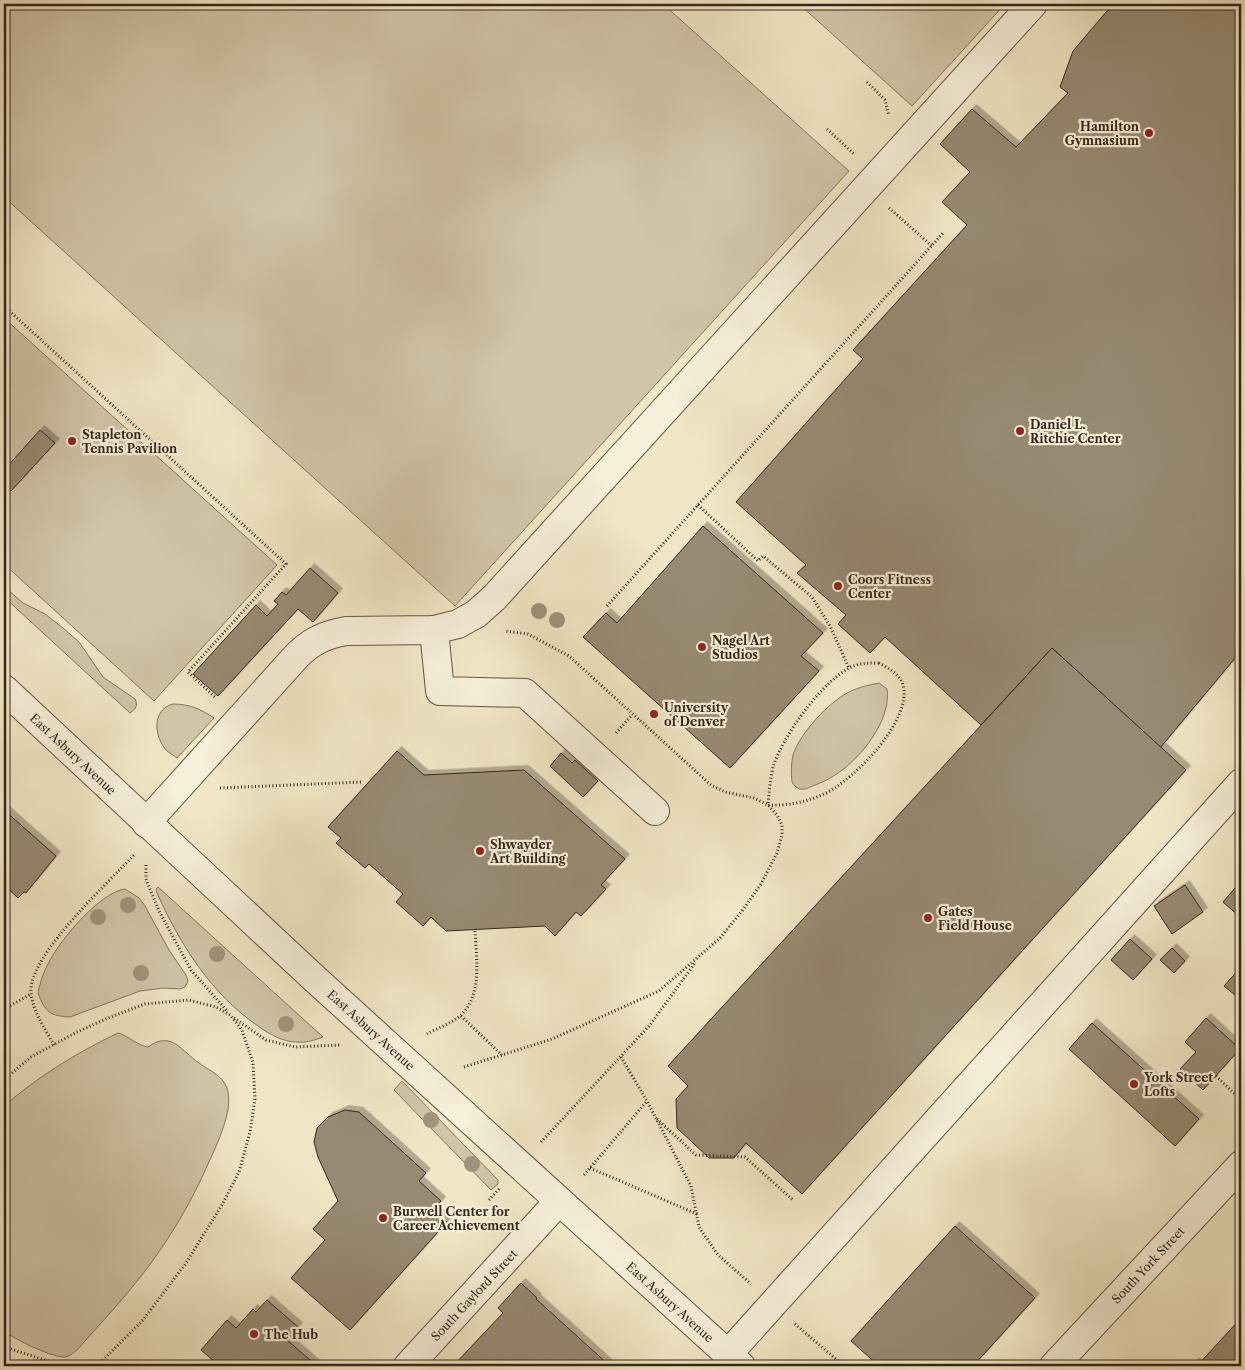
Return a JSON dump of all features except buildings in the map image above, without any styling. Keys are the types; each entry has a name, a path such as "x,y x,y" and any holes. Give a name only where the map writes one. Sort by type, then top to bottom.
{"street":[{"path":"146,823 292,660 312,642 332,633 346,631 434,630 458,624 476,614 507,585 1033,4"},
{"path":"434,630 440,691 525,693 655,811"},
{"name":"East Asbury Avenue","path":"4,689 315,979 735,1360"},
{"path":"735,1360 773,1305 1241,784"},
{"name":"South York Street","path":"1054,1366 1241,1165"},
{"name":"South Gaylord Street","path":"414,1364 559,1201"}],"path":[{"path":"867,82 885,100 890,120"},
{"path":"827,129 849,149"},
{"path":"884,203 932,246"},
{"path":"607,606 944,232"},
{"path":"4,306 286,564 188,672 221,702"},
{"path":"698,506 758,561 763,556 812,597 826,618 849,668"},
{"path":"464,1067 552,1039 659,991 720,938 742,912 761,884 777,853 782,835 782,825 768,806 754,798 726,792 710,785 569,656 528,634 504,630"},
{"path":"879,663 892,670 903,684 905,699 900,714 884,741 864,764 847,780 825,794 785,806 768,806 769,789 774,767 783,743 807,708 825,688 849,668 859,664 879,663"},
{"path":"216,788 362,782"},
{"path":"54,1045 37,1014 31,994 31,983 58,936 137,852"},
{"path":"97,1366 142,1320 186,1263 213,1222 239,1172 250,1132 256,1099 253,1063 242,1030 191,970 159,912 146,879 146,860"},
{"path":"427,1034 461,1016 472,999 476,979 475,930"},
{"path":"539,1145 650,1025 698,958"},
{"path":"4,1009 31,994"},
{"path":"4,1080 31,1057 77,1032 145,1004 188,1000 216,1007 266,1040 295,1047 342,1045"},
{"path":"461,1016 502,1055"},
{"path":"621,1057 691,1186 700,1227 718,1255 844,1366"},
{"path":"1216,1076 1241,1100"},
{"path":"584,1175 647,1102"},
{"path":"655,1117 696,1155 745,1157 793,1200"},
{"path":"590,1168 697,1214"},
{"path":"490,1200 503,1185"},
{"path":"4,1346 64,1366"}],"shaded area":[{"path":"4,4 663,4 849,171 455,606 4,197"},
{"path":"799,4 1005,4 912,106"},
{"name":"Stapleton Tennis Pavilion","path":"4,318 277,565 154,701 4,564"},
{"path":"4,584 23,603 45,614 79,642 103,677 135,699 136,707 134,710 130,713 4,597"},
{"path":"879,683 887,689 887,705 880,725 872,739 851,763 834,776 806,789 796,787 792,782 791,768 793,755 802,737 816,719 833,703 849,692"},
{"path":"173,704 195,708 214,718 177,758 167,751 157,732 158,718 161,712"},
{"path":"158,887 323,1037 304,1042 287,1041 267,1032 241,1013 198,967 166,912 157,893 156,889"},
{"path":"125,889 139,898 145,906 169,950 186,975 188,981 185,987 180,989 163,988 140,991 70,1017 58,1016 49,1012 43,1005 38,993 43,974 53,954 81,919 93,908 115,892"},
{"path":"118,1033 148,1047 156,1042 164,1041 176,1044 223,1081 228,1091 228,1110 220,1138 201,1179 187,1207 161,1248 142,1275 77,1350 71,1355 57,1356 16,1339 4,1331 4,1106 58,1066"},
{"path":"402,1081 498,1180 498,1184 491,1190 394,1090"}],"place":[{"name":"Hamilton Gymnasium","path":"1149,133"},
{"name":"Daniel L. Ritchie Center","path":"1020,431"},
{"name":"Stapleton Tennis Pavilion","path":"72,441"},
{"name":"Coors Fitness Center","path":"838,586"},
{"name":"Nagel Art Studios","path":"702,647"},
{"name":"University of Denver","path":"654,714"},
{"name":"Shwayder Art Building","path":"480,851"},
{"name":"Gates Field House","path":"928,918"},
{"name":"York Street Lofts","path":"1134,1084"},
{"name":"Burwell Center for Career Achievement","path":"383,1218"},
{"name":"The Hub","path":"254,1334"}]}
